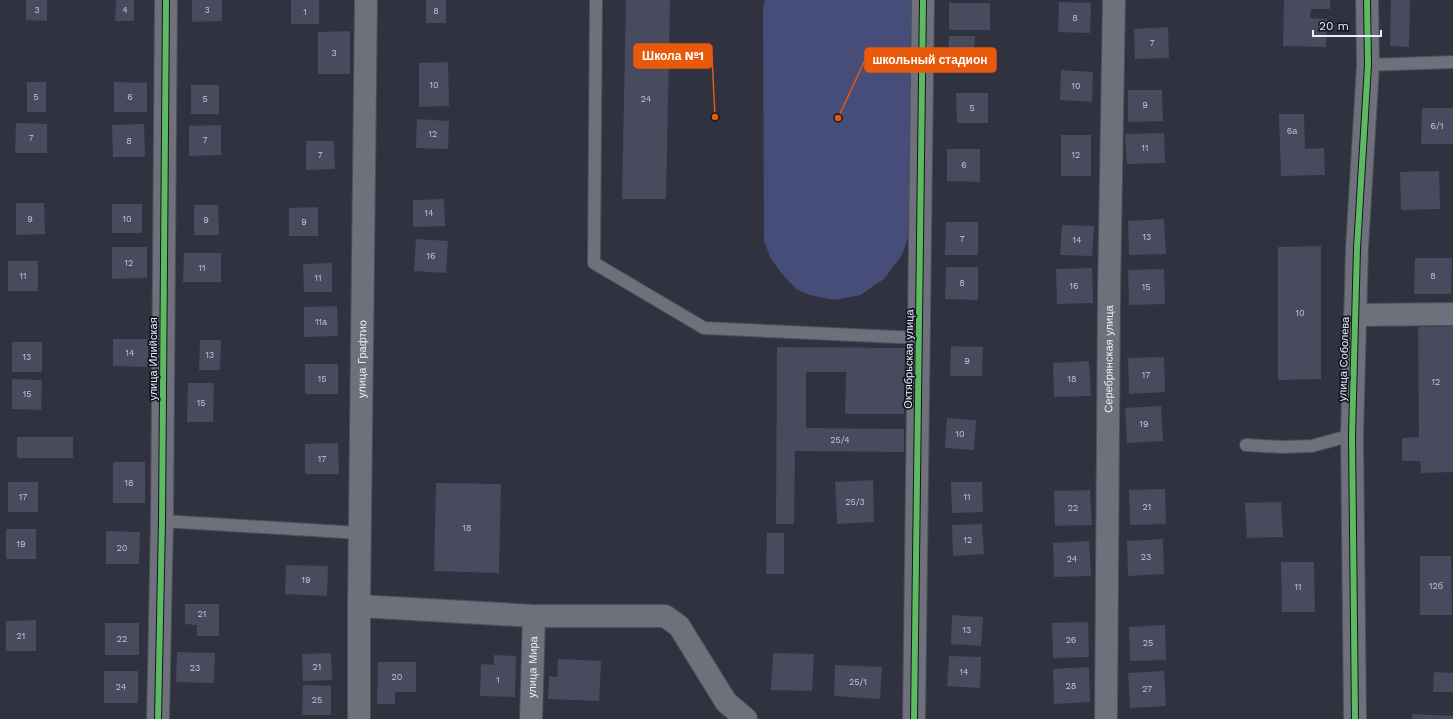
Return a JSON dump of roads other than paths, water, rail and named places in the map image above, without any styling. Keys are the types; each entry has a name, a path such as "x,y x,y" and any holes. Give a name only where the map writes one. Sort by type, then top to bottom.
{"street":[{"name":"улица Илийская","path":"158,719 162,521 166,0"},
{"name":"улица Графтио","path":"359,719 366,0"},
{"name":"Октябрьская улица","path":"914,719 923,0"},
{"name":"Серебрянская улица","path":"1106,719 1109,294 1114,0"},
{"name":"улица Соболева","path":"1355,719 1352,435 1357,248 1368,65 1367,0"},
{"path":"1355,315 1453,314"},
{"path":"359,606 534,616 665,616 679,626 726,702 746,719"},
{"name":"улица Мира","path":"531,719 534,616"}],"lane":[{"path":"596,0 594,263 704,328 919,338"},
{"path":"1368,65 1453,62"},
{"path":"1246,445 1282,447 1312,446 1352,435"},
{"path":"162,521 360,533"}],"place":[{"name":"Школа №1","path":"715,117"},
{"name":"школьный стадион","path":"838,118"}]}
